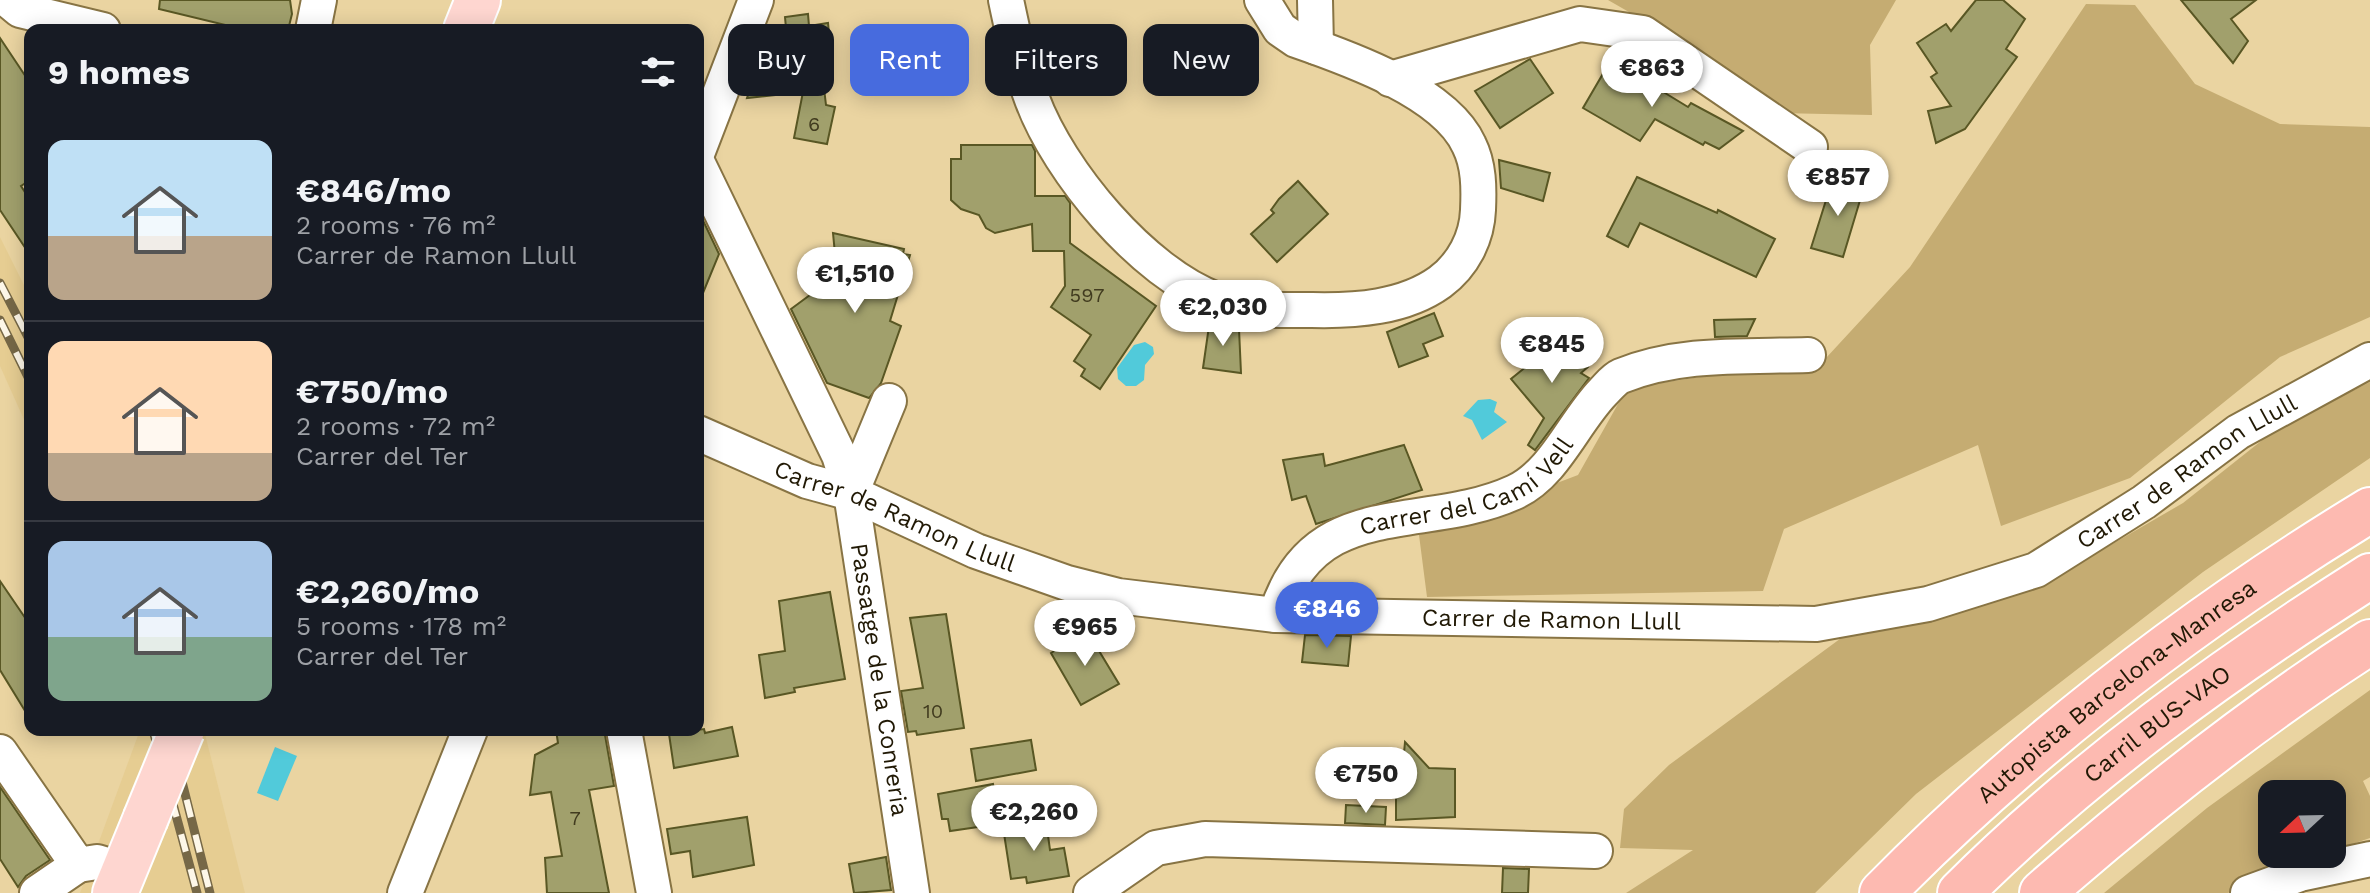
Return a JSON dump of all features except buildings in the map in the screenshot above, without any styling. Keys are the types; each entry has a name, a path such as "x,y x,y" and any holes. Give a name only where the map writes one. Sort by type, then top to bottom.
{"highway":[{"name":"Autopista Barcelona-Manresa","path":"1882,893 2018,765 2130,675 2295,557 2370,510"},
{"name":"Carril BUS-VAO","path":"1962,891 2154,725 2266,644 2370,576"},
{"path":"2042,893 2129,817 2245,726 2370,642"}],"main road":[{"path":"468,24 478,0"},
{"path":"119,882 180,736"}],"street":[{"path":"314,24 319,0"},
{"path":"704,116 710,81 756,0"},
{"path":"1006,0 1032,100 1066,163 1097,203 1162,270 1184,285 1217,300 1253,310 1356,311 1416,296 1440,282 1459,264 1471,244 1478,219 1477,167 1468,142 1436,106 1390,79 1280,29 1262,0"},
{"path":"1315,0 1316,47"},
{"path":"19,10 78,24"},
{"path":"1390,79 1580,24 1643,33 1810,147"},
{"name":"Passatge de la Conreria","path":"704,176 839,455 851,493 912,893"},
{"name":"Carrer del Camí Vell","path":"1276,615 1295,569 1313,550 1344,533 1515,491 1545,469 1583,412 1617,377 1681,359 1808,355"},
{"name":"Carrer de Ramon Llull","path":"704,436 807,481 851,493 976,551 1067,583 1118,596 1276,615 1816,624 1928,604 2036,570 2144,502 2238,432 2370,360"},
{"path":"851,493 889,401"},
{"path":"405,893 468,736"},
{"path":"625,736 654,893"},
{"path":"0,752 78,865"},
{"path":"1091,893 1156,848 1205,839 1595,851"},
{"path":"2248,893 2300,874 2370,859"},
{"path":"37,893 78,865 97,862 119,882"}],"shaded area":[{"path":"1608,0 1896,0 1870,45 1872,115 1776,113 1704,55"},
{"path":"2086,4 2135,5 2195,84 2280,124 2370,127 2370,317 2280,357 2130,478 2001,526 1978,445 1784,529 1763,591 1427,597 1419,535 1578,475 1627,388 1826,358 1910,267"},
{"path":"0,237 24,285 24,420 0,366"},
{"path":"2370,382 2370,458 2203,572 1916,794 1815,893 1626,893 1693,850 1620,848 1624,809 1669,765 1848,633 2033,590 2183,503 2275,430"},
{"path":"2370,690 2370,777 2363,781 2370,796 2370,838 2346,846 2346,780 2258,780 2258,868 2281,868 2228,893 2104,893 2207,808"},
{"path":"138,736 206,736 245,893 80,893"}],"water":[{"path":"1145,342 1153,347 1154,354 1145,365 1144,380 1136,386 1126,386 1118,379 1117,368 1134,345"},
{"path":"1478,400 1497,402 1494,412 1507,422 1482,440 1472,420 1463,416"},
{"path":"275,747 297,756 278,801 257,793"}],"railway":[{"path":"0,283 24,329"},
{"path":"0,320 24,369"},
{"path":"155,736 197,893"},
{"path":"171,736 210,893"}]}
